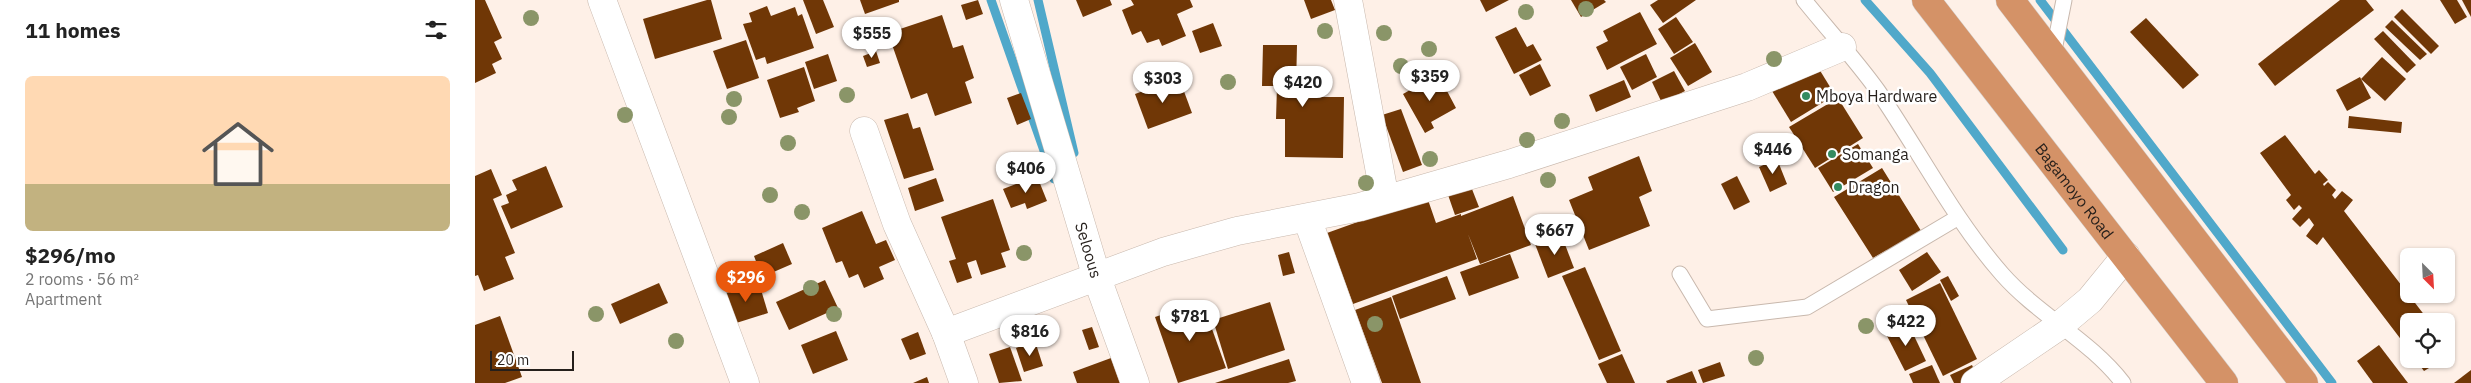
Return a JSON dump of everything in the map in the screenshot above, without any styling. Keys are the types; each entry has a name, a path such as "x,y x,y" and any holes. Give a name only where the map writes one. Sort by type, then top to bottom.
{"highway":[{"name":"Bagamoyo Road","path":"1926,0 2224,383"},
{"path":"2010,0 2304,383"}],"street":[{"path":"602,0 745,383"},
{"name":"Seloous","path":"1014,0 1097,278 1135,383"},
{"path":"1347,0 1385,199"},
{"path":"946,333 1163,252 1237,231 1307,218 1385,199 1509,164 1738,90 1842,47"},
{"path":"864,131 897,224 946,333 964,383"},
{"path":"1307,218 1366,383"},
{"path":"1975,383 2059,326 2090,300 2126,256"}],"lane":[{"path":"1804,0 1877,91 1957,218 2003,275 2059,326 2109,364 2123,383"},
{"path":"2053,56 2064,0"},
{"path":"1680,274 1707,319 1807,307 1957,218"}],"building":[{"path":"475,0 485,0 502,38 494,42 502,59 492,64 496,73 475,83"},
{"path":"711,0 722,39 655,59 643,19"},
{"path":"803,0 823,0 834,27 816,34"},
{"path":"860,0 899,0 899,2 865,14"},
{"path":"978,0 983,14 966,20 961,5"},
{"path":"1076,0 1110,0 1112,5 1083,17"},
{"path":"1131,0 1190,0 1193,7 1177,14 1186,36 1162,46 1159,39 1147,43 1141,31 1132,35 1122,10 1134,5"},
{"path":"1304,0 1331,0 1335,10 1311,19"},
{"path":"1480,0 1509,0 1486,12"},
{"path":"1571,0 1604,0 1606,2 1581,17"},
{"path":"1658,0 1696,0 1663,23 1650,5"},
{"path":"2340,0 2366,0 2374,10 2275,86 2258,64"},
{"path":"2440,0 2457,0 2467,17 2455,24"},
{"path":"2462,0 2471,0 2471,17"},
{"path":"767,6 771,16 795,7 798,16 802,14 814,48 767,64 765,57 756,60 743,24 752,22 749,13"},
{"path":"2402,9 2439,46 2431,54 2394,17"},
{"path":"1640,12 1657,44 1607,70 1596,47 1608,41 1603,31"},
{"path":"942,15 953,48 963,45 974,78 965,82 972,103 935,116 927,93 911,99 888,33"},
{"path":"1676,17 1693,42 1674,54 1658,29"},
{"path":"2146,18 2199,75 2183,89 2130,32"},
{"path":"2392,20 2427,54 2420,60 2385,27"},
{"path":"1213,23 1222,46 1200,53 1192,31"},
{"path":"878,27 882,42 862,49 857,34"},
{"path":"1516,27 1527,47 1533,44 1542,60 1514,74 1495,37"},
{"path":"2383,31 2416,65 2407,73 2374,39"},
{"path":"746,40 759,78 727,89 713,51"},
{"path":"1695,43 1712,72 1688,86 1670,58"},
{"path":"1263,45 1297,45 1296,88 1322,88 1322,97 1344,97 1343,158 1285,157 1285,119 1276,119 1277,86 1262,86"},
{"path":"876,51 880,63 867,67 863,56"},
{"path":"828,54 837,81 814,89 805,62"},
{"path":"1646,54 1657,77 1632,90 1620,67"},
{"path":"2382,57 2406,79 2385,101 2361,79"},
{"path":"1540,64 1551,86 1530,96 1519,75"},
{"path":"1816,64 1835,95 1791,122 1772,91"},
{"path":"804,67 815,101 797,108 799,112 780,118 767,80"},
{"path":"1674,71 1685,91 1662,103 1652,82"},
{"path":"1438,74 1456,108 1431,122 1434,128 1425,133 1403,94"},
{"path":"2360,77 2371,98 2347,111 2336,90"},
{"path":"1179,78 1192,113 1148,129 1135,94"},
{"path":"1624,80 1631,97 1596,112 1589,95"},
{"path":"1021,93 1031,119 1017,125 1007,98"},
{"path":"1838,98 1863,138 1815,168 1789,127"},
{"path":"1401,109 1422,165 1403,172 1382,115"},
{"path":"908,113 913,129 920,127 934,170 904,179 884,120"},
{"path":"2349,116 2402,122 2401,133 2348,128"},
{"path":"2285,135 2315,174 2319,170 2328,180 2323,184 2324,186 2328,182 2336,190 2332,195 2335,199 2342,191 2353,200 2344,211 2400,283 2400,303 2415,303 2423,313 2400,313 2400,338 2323,237 2317,245 2306,236 2314,225 2309,218 2300,227 2292,219 2302,208 2299,205 2294,210 2286,200 2291,195 2260,153"},
{"path":"1858,144 1873,168 1833,192 1818,168"},
{"path":"1639,156 1652,191 1639,197 1650,226 1589,250 1569,200 1593,190 1588,177"},
{"path":"1777,159 1787,184 1770,192 1759,167"},
{"path":"546,166 563,207 511,229 501,206 509,203 506,195 517,190 512,180"},
{"path":"1882,168 1923,234 1890,254 1887,250 1873,258 1834,197"},
{"path":"491,169 502,195 493,199 515,253 505,257 514,279 484,291 478,275 475,276 475,176"},
{"path":"1037,176 1047,201 1027,209 1025,203 1011,208 1003,189"},
{"path":"1737,176 1750,202 1734,210 1721,184"},
{"path":"936,178 944,201 915,211 908,188"},
{"path":"1470,184 1479,207 1455,215 1447,192"},
{"path":"1513,196 1531,245 1480,264 1468,234 1477,259 1353,304 1327,233 1427,197 1436,223 1461,214 1461,216"},
{"path":"993,199 1010,250 1001,253 1006,267 981,275 976,260 967,263 972,278 957,283 949,261 956,259 941,217"},
{"path":"862,211 876,244 886,240 895,260 879,267 884,279 864,288 858,274 849,278 842,261 836,263 822,228"},
{"path":"1561,234 1574,268 1548,278 1535,244"},
{"path":"783,243 792,264 762,277 754,256"},
{"path":"1289,252 1295,273 1283,276 1278,255"},
{"path":"1927,252 1941,272 1912,291 1899,270"},
{"path":"1510,254 1519,278 1469,296 1460,272"},
{"path":"1585,267 1621,351 1599,360 1562,276"},
{"path":"1447,276 1456,299 1400,319 1392,296"},
{"path":"1948,276 1959,296 1951,301 1940,280"},
{"path":"825,280 838,308 789,330 776,302"},
{"path":"659,283 668,303 620,324 611,304"},
{"path":"759,283 768,313 733,324 723,294"},
{"path":"1940,283 1977,359 1943,376 1906,300"},
{"path":"1391,297 1421,383 1382,383 1355,310"},
{"path":"1202,301 1226,368 1178,383 1155,317"},
{"path":"1270,302 1285,350 1228,369 1213,320"},
{"path":"500,316 522,377 505,383 475,383 475,325"},
{"path":"1908,323 1926,361 1905,371 1886,334"},
{"path":"1092,327 1099,347 1089,350 1082,330"},
{"path":"836,331 848,360 813,374 801,345"},
{"path":"918,332 926,354 910,360 901,339"},
{"path":"1035,341 1043,366 1024,372 1016,348"},
{"path":"2379,345 2408,383 2373,383 2357,361"},
{"path":"1010,347 1022,381 999,383 989,354"},
{"path":"1622,354 1635,383 1607,383 1598,364"},
{"path":"1111,358 1120,383 1077,383 1073,372"},
{"path":"1289,359 1296,381 1288,383 1215,383"},
{"path":"1720,362 1725,376 1703,383 1698,370"},
{"path":"1932,365 1940,383 1913,383 1909,374"},
{"path":"1972,365 1977,376 1962,383 1954,383 1950,375"},
{"path":"2471,370 2471,383 2454,383"},
{"path":"1692,371 1697,383 1667,383 1666,381"},
{"path":"927,377 929,383 913,383"}],"waterway":[{"path":"991,0 1054,179"},
{"path":"1038,0 1074,153"},
{"path":"1865,0 1930,73 2063,250"},
{"path":"2040,0 2332,383"}],"place":[{"name":"Mboya Hardware","path":"1806,96"},
{"name":"Somanga","path":"1832,154"},
{"name":"Dragon","path":"1838,187"}]}
